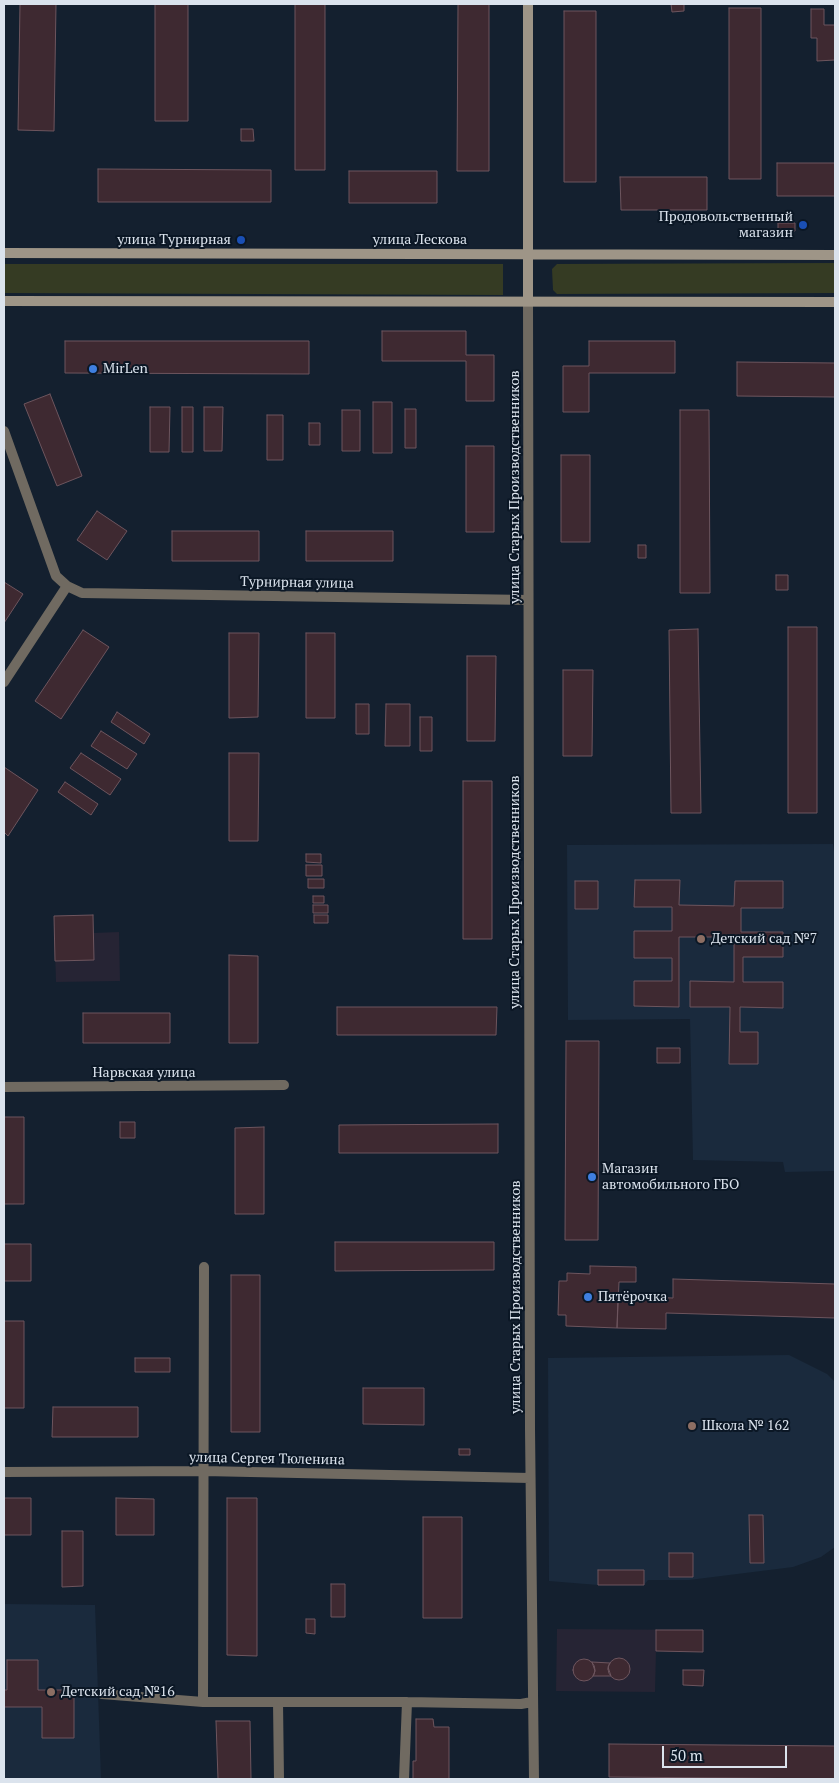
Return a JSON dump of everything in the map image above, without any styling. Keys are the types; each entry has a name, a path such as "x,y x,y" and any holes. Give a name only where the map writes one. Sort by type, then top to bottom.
{"main road":[{"name":"улица Старых Производственников","path":"528,4 528,301"},
{"name":"улица Лескова","path":"4,253 835,255"},
{"path":"4,301 835,302"}],"street":[{"name":"улица Старых Производственников","path":"528,301 530,1478 534,1779"},
{"path":"4,431 51,565 56,576 66,586 4,682"},
{"name":"Турнирная улица","path":"66,586 82,593 528,600"},
{"name":"Нарвская улица","path":"4,1087 284,1086"},
{"path":"202,1702 204,1267"},
{"name":"улица Сергея Тюленина","path":"4,1472 204,1471 530,1478"},
{"path":"102,1694 202,1702 521,1704 532,1702"},
{"path":"278,1702 279,1779"},
{"path":"404,1779 407,1702"}],"shaded area":[{"name":"Детский сад №7","path":"833,844 835,859 835,1171 785,1172 783,1162 693,1160 690,1019 568,1020 567,845"},
{"path":"93,915 93,933 119,932 120,981 56,982 54,916"},
{"name":"Школа № 162","path":"789,1355 827,1374 835,1382 835,1547 821,1557 793,1567 689,1580 648,1580 644,1585 598,1585 549,1581 548,1358"},
{"name":"Детский сад №16","path":"4,1604 95,1605 101,1779 4,1779"},
{"path":"557,1629 703,1630 703,1652 656,1651 655,1692 556,1691"}],"green space":[{"path":"835,263 835,293 557,294 553,290 552,269 557,264"},
{"path":"4,264 503,264 503,295 4,293"}],"building":[{"path":"20,4 56,4 54,131 18,130"},
{"path":"155,4 188,4 188,121 155,121"},
{"path":"295,4 325,4 325,170 295,170"},
{"path":"458,4 489,4 489,171 457,171"},
{"path":"671,4 684,4 684,11 672,12"},
{"path":"729,8 761,8 761,179 729,179"},
{"path":"811,9 824,9 824,25 835,25 835,60 817,61 817,38 811,38"},
{"path":"564,11 596,11 596,182 564,182"},
{"path":"241,129 253,129 254,141 241,141"},
{"path":"777,163 835,163 835,196 777,196"},
{"path":"98,169 271,170 271,202 98,202"},
{"path":"349,171 437,171 437,203 349,203"},
{"path":"620,177 707,177 707,210 621,210"},
{"path":"778,223 795,223 795,231 778,231"},
{"path":"382,331 466,331 466,355 494,355 494,401 466,401 466,361 382,361"},
{"path":"65,341 309,341 309,374 65,373"},
{"path":"589,341 675,341 675,373 589,373 589,412 563,412 563,366 589,366"},
{"path":"737,362 835,363 835,397 737,396"},
{"path":"50,394 82,476 57,486 24,404"},
{"path":"373,402 392,402 392,453 373,453"},
{"path":"150,407 170,407 169,452 150,452"},
{"path":"182,407 193,407 193,452 182,452"},
{"path":"204,407 223,407 222,451 204,451"},
{"path":"405,409 416,409 416,448 405,448"},
{"path":"342,410 360,410 360,451 342,451"},
{"path":"680,410 709,410 710,593 680,593"},
{"path":"267,415 283,415 283,460 267,460"},
{"path":"309,423 320,423 320,445 309,445"},
{"path":"466,446 494,446 494,532 466,532"},
{"path":"561,455 590,455 590,542 561,542"},
{"path":"97,511 127,531 107,560 77,540"},
{"path":"172,531 259,531 259,561 172,561"},
{"path":"306,531 393,531 393,561 306,561"},
{"path":"638,545 646,545 646,558 638,558"},
{"path":"776,575 788,575 788,590 776,590"},
{"path":"4,582 23,594 4,623"},
{"path":"788,627 817,627 817,813 788,813"},
{"path":"698,629 701,813 671,813 669,630"},
{"path":"83,630 109,647 61,719 35,701"},
{"path":"229,633 259,633 258,717 229,718"},
{"path":"306,633 335,633 335,718 306,718"},
{"path":"467,656 496,656 495,741 467,741"},
{"path":"563,670 593,670 592,756 563,756"},
{"path":"356,704 369,704 369,734 356,734"},
{"path":"386,704 410,704 410,746 385,746"},
{"path":"117,712 150,734 144,744 111,722"},
{"path":"420,717 432,717 432,751 420,751"},
{"path":"101,731 137,754 127,769 91,746"},
{"path":"81,753 121,779 110,795 70,768"},
{"path":"229,753 259,753 258,841 229,841"},
{"path":"4,767 38,790 8,836 5,833 4,835"},
{"path":"463,781 492,781 492,939 463,939"},
{"path":"65,782 98,804 91,815 58,792"},
{"path":"306,854 321,854 321,863 306,862"},
{"path":"306,865 322,865 322,876 306,876"},
{"path":"308,879 324,879 324,888 308,888"},
{"path":"635,880 680,880 679,905 734,906 735,881 783,881 783,908 741,908 741,932 783,932 783,957 743,957 743,982 783,982 783,1008 740,1007 740,1032 758,1032 758,1064 729,1064 730,1007 690,1007 690,981 734,982 734,937 679,937 679,1007 634,1006 634,981 672,981 672,958 634,958 634,931 672,931 672,907 634,907"},
{"path":"575,881 598,881 598,909 575,909"},
{"path":"313,896 324,896 324,903 313,903"},
{"path":"313,905 328,905 328,913 313,913"},
{"path":"93,915 94,960 55,961 54,916"},
{"path":"314,915 328,915 328,923 314,923"},
{"path":"229,955 258,956 258,1043 229,1043"},
{"path":"337,1007 497,1007 496,1035 337,1035"},
{"path":"83,1013 170,1013 170,1043 83,1043"},
{"path":"566,1041 599,1041 598,1240 565,1240"},
{"path":"657,1048 680,1048 680,1063 657,1063"},
{"path":"4,1117 24,1117 24,1204 4,1204"},
{"path":"120,1122 135,1122 135,1138 120,1138"},
{"path":"498,1124 498,1153 339,1153 339,1125"},
{"path":"264,1127 264,1214 235,1214 235,1128"},
{"path":"335,1242 494,1242 494,1270 335,1271"},
{"path":"4,1244 31,1244 31,1281 4,1281"},
{"name":"Пятёрочка","path":"590,1266 636,1267 636,1282 619,1282 617,1328 566,1326 566,1315 558,1315 559,1281 567,1281 567,1273 590,1274"},
{"path":"231,1275 260,1275 260,1432 231,1432"},
{"path":"673,1279 835,1284 835,1318 666,1313 666,1329 617,1328 618,1296 673,1298"},
{"path":"4,1321 24,1321 24,1408 4,1408"},
{"path":"135,1358 170,1358 170,1372 135,1372"},
{"path":"363,1388 424,1388 424,1425 363,1424"},
{"path":"53,1407 138,1407 138,1437 52,1437"},
{"path":"459,1449 470,1449 470,1455 459,1455"},
{"path":"4,1498 31,1498 31,1535 4,1535"},
{"path":"116,1498 154,1499 154,1535 116,1535"},
{"path":"227,1498 257,1498 257,1656 227,1655"},
{"path":"749,1515 763,1515 764,1563 750,1563"},
{"path":"423,1517 462,1517 462,1618 423,1618"},
{"path":"62,1531 83,1531 83,1586 62,1587"},
{"path":"669,1553 693,1553 693,1577 669,1577"},
{"path":"598,1570 644,1570 644,1585 598,1585"},
{"path":"331,1584 345,1584 345,1617 331,1617"},
{"path":"306,1619 315,1619 315,1634 306,1633"},
{"path":"656,1630 703,1630 703,1652 656,1651"},
{"path":"619,1658 629,1665 630,1669 623,1679 619,1680 609,1673 608,1669 615,1659"},
{"path":"584,1659 594,1666 595,1670 588,1680 584,1681 574,1674 573,1670 580,1660"},
{"path":"7,1660 38,1660 38,1690 74,1690 74,1738 42,1738 42,1707 4,1707 4,1690 7,1690"},
{"path":"592,1662 610,1663 608,1667 611,1676 593,1676 595,1671"},
{"path":"683,1670 704,1670 703,1686 683,1685"},
{"path":"416,1719 433,1719 434,1727 449,1727 449,1779 413,1779 413,1761 416,1761"},
{"path":"216,1721 250,1721 251,1779 218,1779"},
{"path":"609,1744 835,1746 835,1779 609,1777"}],"place":[{"name":"Продовольственный магазин","path":"803,225"},
{"name":"улица Турнирная","path":"241,240"},
{"name":"MirLen","path":"93,369"},
{"name":"Детский сад №7","path":"701,939"},
{"name":"Магазин автомобильного ГБО","path":"592,1177"},
{"name":"Пятёрочка","path":"588,1297"},
{"name":"Школа № 162","path":"692,1426"},
{"name":"Детский сад №16","path":"51,1692"}]}
